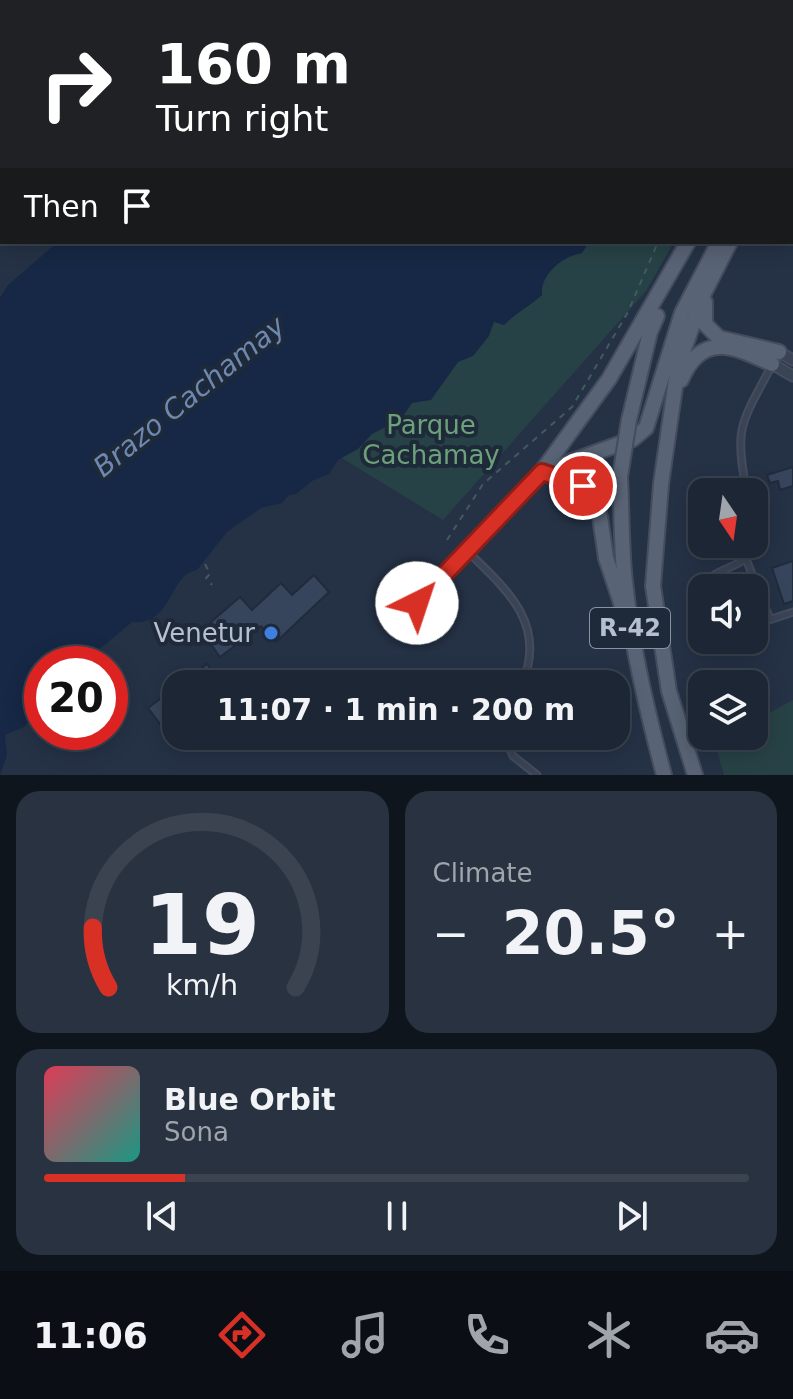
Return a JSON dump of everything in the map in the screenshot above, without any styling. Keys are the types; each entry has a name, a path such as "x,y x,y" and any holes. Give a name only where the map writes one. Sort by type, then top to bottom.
{"main road":[{"name":"R-42","path":"664,775 644,701 631,633 624,578 620,477 629,420 650,332 687,244"},
{"path":"542,472 609,379 687,244"},
{"path":"542,472 633,439 646,428 682,313 718,244"},
{"name":"R-42","path":"695,775 669,691 653,586 678,366 704,293 729,244"},
{"path":"717,269 705,302 705,324 719,338 776,358"},
{"path":"672,402 686,368 701,351 712,347 737,348 776,358"},
{"path":"542,472 583,486 594,499 606,558 631,633"}],"street":[{"path":"776,358 793,360"},
{"path":"776,358 793,376"}],"lane":[{"path":"744,478 739,458 741,423 776,358"},
{"path":"417,603 542,472"},
{"path":"466,550 513,597 523,615 529,654 525,670"},
{"path":"717,574 746,559 770,619 793,612"},
{"path":"510,750 513,756 537,775"}],"path":[{"path":"447,540 483,484 572,407 628,312 657,244"},
{"path":"205,564 210,574 206,578 212,585"}],"green space":[{"name":"Parque Cachamay","path":"535,244 673,244 646,291 443,520 329,450"},
{"path":"793,700 793,775 724,775 717,750 768,750 768,713"}],"water":[{"name":"Brazo Cachamay","path":"56,244 585,244 586,247 582,253 554,267 542,287 542,295 504,325 494,322 489,336 473,356 458,362 431,400 412,403 401,419 372,434 358,449 338,460 329,474 289,495 282,503 261,508 227,532 197,570 180,581 163,609 155,616 132,622 103,646 24,646 24,727 5,735 7,755 0,775 0,298 8,285"}],"building":[{"path":"793,467 793,486 780,490 778,481 770,483 767,475"},
{"path":"793,561 793,601 784,604 772,568"},
{"path":"314,575 329,592 276,642 261,626 220,657 210,643 221,635 211,622 240,597 252,610 281,583 292,595"},
{"path":"162,698 162,726 148,708"}],"place":[{"name":"Venetur","path":"271,633"}],"route":[{"path":"417,603 526,485 542,472 583,486"}]}
